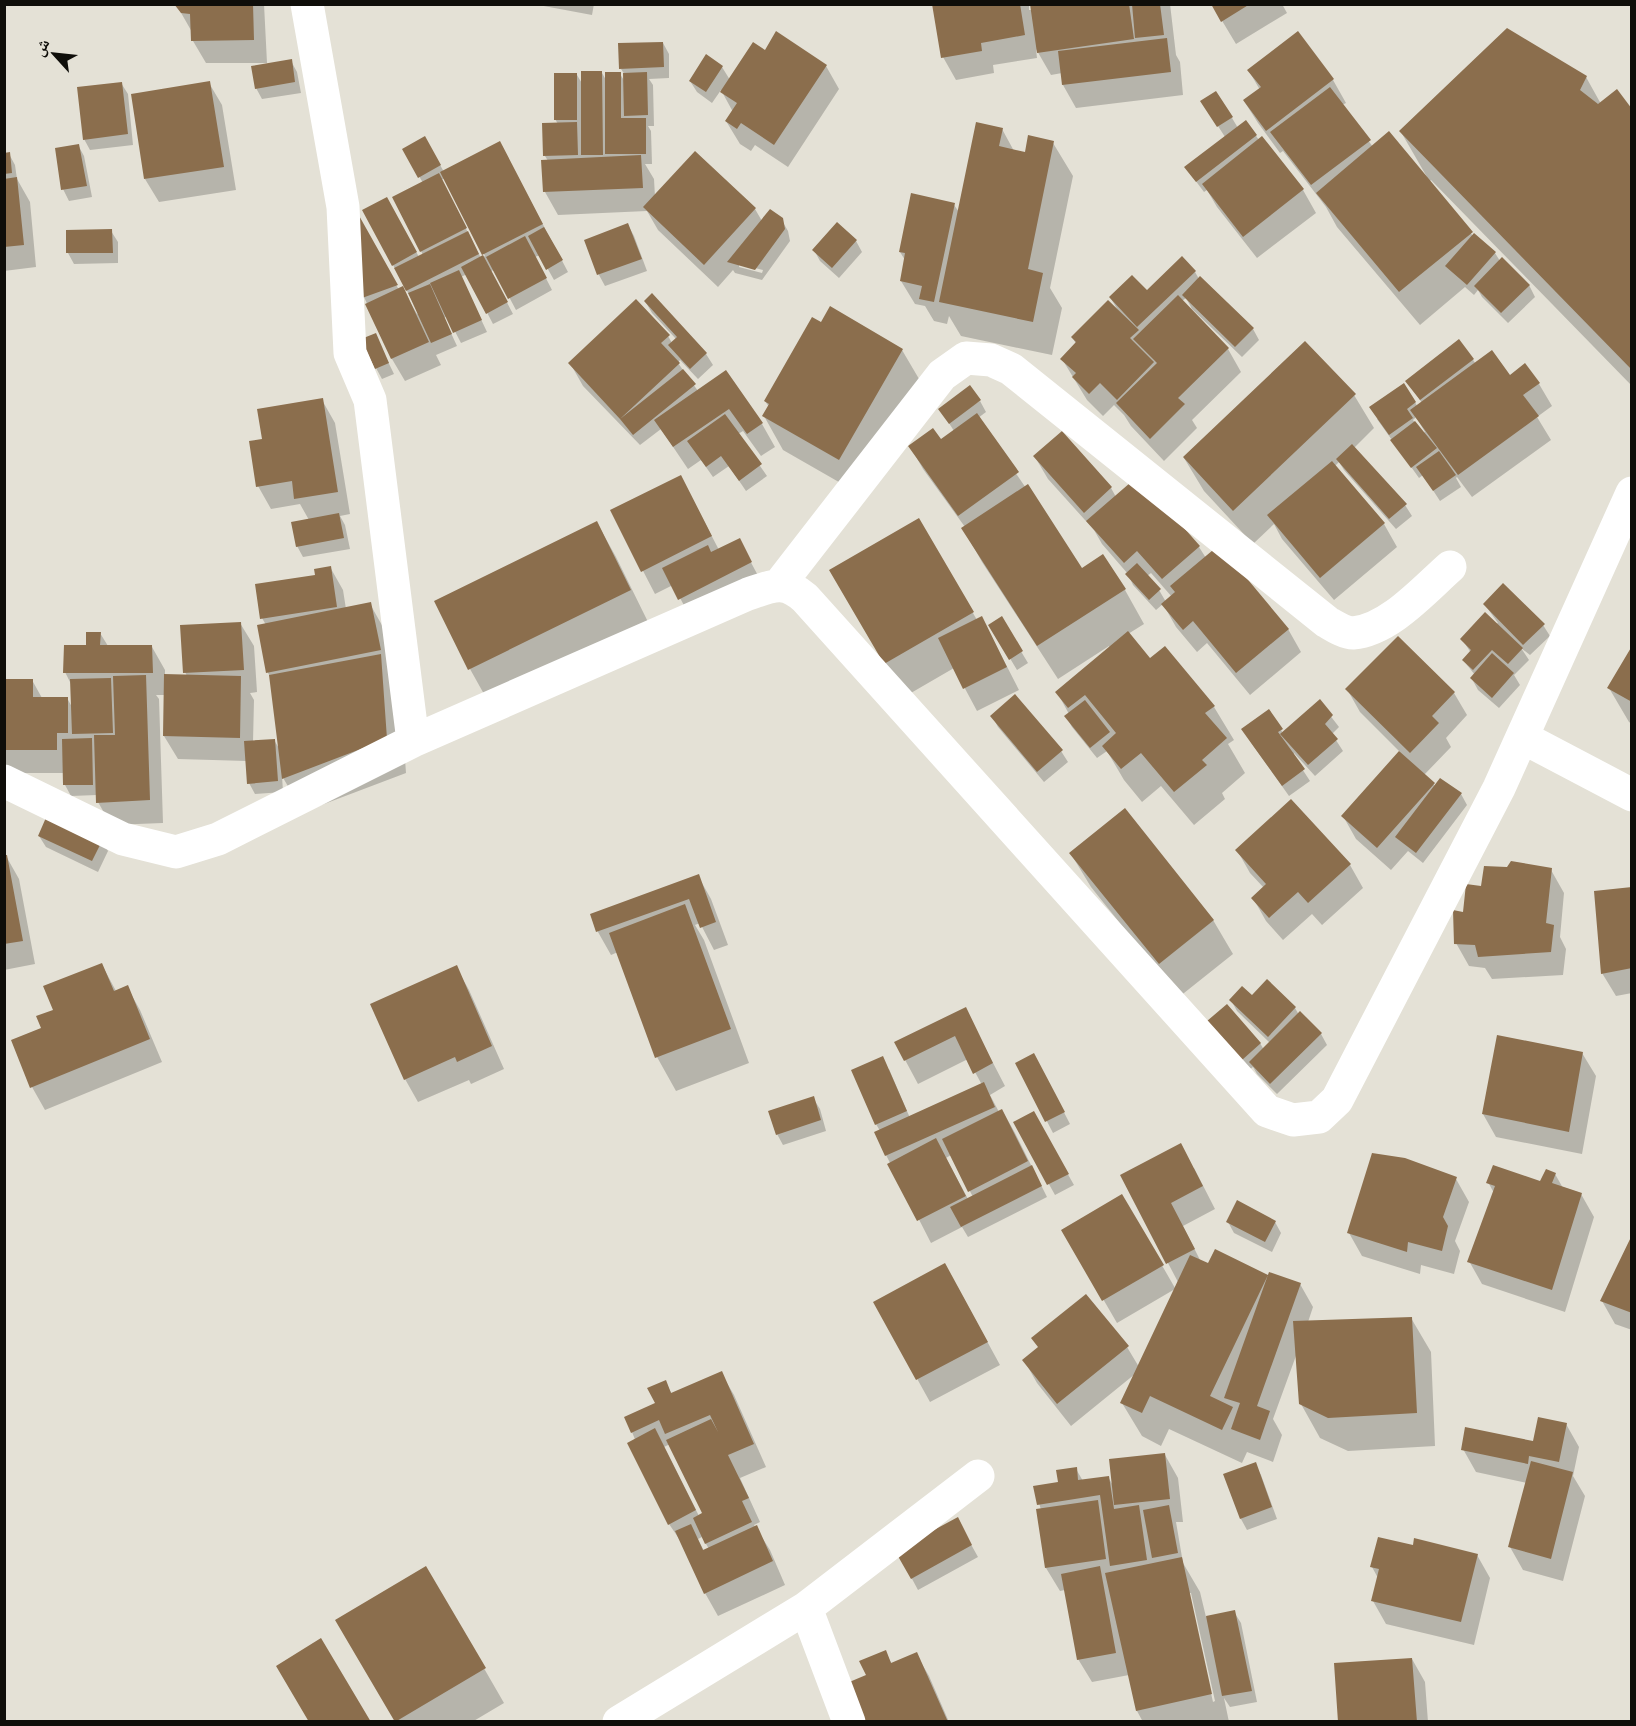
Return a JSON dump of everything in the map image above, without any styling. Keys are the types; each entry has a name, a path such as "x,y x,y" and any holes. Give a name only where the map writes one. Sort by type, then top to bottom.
{"street":[{"path":"307,4 343,207 350,353 370,400 413,741"},
{"path":"779,585 942,375 966,358 991,360 1011,369 1327,622 1351,633 1370,629 1392,618 1450,567"},
{"path":"4,781 123,838 176,852 218,839 413,741 748,594 779,585 794,588 1267,1111 1293,1120 1319,1117 1337,1100 1499,788 1632,493"},
{"path":"1522,737 1632,795"},
{"path":"619,1722 806,1608 978,1476"},
{"path":"806,1608 849,1722"}],"building":[{"path":"174,4 253,4 254,40 191,41 190,14 181,13"},
{"path":"932,4 1020,4 1025,35 981,43 982,51 941,58"},
{"path":"1030,4 1129,4 1134,39 1037,53"},
{"path":"1132,4 1160,4 1164,35 1135,38"},
{"path":"1211,4 1250,4 1221,22"},
{"path":"1507,28 1587,76 1580,90 1598,104 1617,89 1632,109 1632,370 1399,131"},
{"path":"776,31 827,65 774,145 741,123 737,129 725,121 737,103 720,92 753,42 765,50"},
{"path":"1298,31 1334,79 1266,131 1243,100 1261,87 1247,70"},
{"path":"1167,38 1171,72 1062,85 1058,51"},
{"path":"663,42 664,67 619,69 618,43"},
{"path":"706,54 723,66 706,92 689,81"},
{"path":"292,59 295,82 255,89 251,66"},
{"path":"581,71 602,71 603,155 581,155"},
{"path":"605,72 621,72 621,118 646,118 646,154 605,154"},
{"path":"647,72 648,115 624,116 623,73"},
{"path":"554,73 577,73 577,120 554,120"},
{"path":"210,81 224,167 144,179 131,94"},
{"path":"122,82 128,134 83,140 77,87"},
{"path":"1330,87 1371,140 1311,185 1270,132"},
{"path":"1216,91 1233,117 1217,127 1200,101"},
{"path":"1246,120 1257,135 1196,182 1184,167"},
{"path":"577,122 578,155 543,156 542,123"},
{"path":"976,122 1003,128 999,146 1025,152 1028,135 1054,141 1028,269 1043,273 1033,322 939,302"},
{"path":"1389,131 1473,232 1399,292 1316,193"},
{"path":"425,136 441,165 418,178 402,149"},
{"path":"1262,136 1304,189 1243,237 1202,184"},
{"path":"500,141 543,224 482,255 440,172"},
{"path":"79,144 87,186 61,190 55,148"},
{"path":"695,151 756,208 704,265 643,207"},
{"path":"10,152 12,173 4,174 4,153"},
{"path":"641,155 643,188 543,192 541,160"},
{"path":"439,173 467,228 420,252 392,197"},
{"path":"17,177 24,245 4,247 4,179"},
{"path":"911,193 955,203 934,302 919,299 922,286 900,281 905,253 899,252"},
{"path":"387,197 417,252 392,266 362,210"},
{"path":"770,209 783,218 785,229 755,270 727,262"},
{"path":"357,212 398,285 362,298"},
{"path":"837,222 857,240 832,268 812,250"},
{"path":"628,223 642,259 597,275 584,240"},
{"path":"544,227 563,260 546,270 528,236"},
{"path":"112,229 113,253 66,253 66,230"},
{"path":"468,231 479,254 406,291 394,268"},
{"path":"1474,233 1496,252 1467,285 1445,266"},
{"path":"525,236 547,278 508,299 486,257"},
{"path":"483,255 508,302 486,314 461,267"},
{"path":"1182,256 1196,271 1137,327 1109,297 1132,275 1147,290"},
{"path":"1502,257 1530,285 1501,313 1474,286"},
{"path":"459,270 482,320 453,333 430,283"},
{"path":"1200,276 1254,328 1235,347 1182,295"},
{"path":"430,284 452,334 431,343 408,293"},
{"path":"403,286 429,342 391,359 365,304"},
{"path":"652,293 707,353 690,369 668,345 677,337 644,301"},
{"path":"1178,295 1229,348 1178,398 1185,404 1150,439 1116,403 1157,363 1133,339"},
{"path":"636,299 670,335 661,343 680,363 620,419 568,363"},
{"path":"1108,300 1139,330 1130,338 1154,362 1117,400 1100,383 1089,394 1072,377 1076,373 1060,359 1076,342 1071,337"},
{"path":"830,306 903,349 839,460 762,416 769,404 764,401 812,317 821,322"},
{"path":"376,333 389,363 375,369 361,339"},
{"path":"1459,339 1474,359 1420,400 1405,381"},
{"path":"1305,341 1356,394 1233,511 1183,457"},
{"path":"1492,350 1510,375 1525,363 1540,383 1523,395 1539,416 1458,475 1410,410"},
{"path":"683,369 696,384 633,435 620,419"},
{"path":"726,370 763,423 747,434 729,409 673,447 654,420"},
{"path":"1404,383 1416,402 1407,409 1413,418 1389,435 1369,407"},
{"path":"970,385 981,400 949,424 938,409"},
{"path":"323,398 338,492 294,499 292,481 256,487 249,441 262,439 257,409"},
{"path":"977,413 1019,472 958,516 908,446 933,428 941,439"},
{"path":"725,414 762,464 739,481 721,456 706,467 687,441"},
{"path":"1415,421 1437,448 1411,468 1390,440"},
{"path":"1062,431 1112,487 1084,513 1033,456"},
{"path":"1352,444 1407,504 1389,519 1336,459"},
{"path":"1439,451 1456,475 1433,491 1416,467"},
{"path":"1332,461 1385,523 1320,578 1267,515"},
{"path":"681,475 712,536 641,572 610,510"},
{"path":"1138,476 1200,546 1162,579 1137,551 1124,563 1086,521"},
{"path":"1028,484 1082,568 1103,554 1126,589 1037,646 961,528"},
{"path":"339,513 344,538 296,547 291,522"},
{"path":"919,518 974,612 884,664 829,570"},
{"path":"597,521 631,590 468,670 434,601"},
{"path":"740,538 752,562 678,600 662,568 708,545 711,552"},
{"path":"1219,545 1289,629 1236,673 1193,621 1183,630 1161,604 1175,592 1170,586"},
{"path":"1137,563 1161,589 1149,600 1125,574"},
{"path":"331,566 337,607 260,619 255,584 315,575 314,569"},
{"path":"1503,583 1545,624 1523,645 1483,604"},
{"path":"371,602 381,650 266,673 257,625"},
{"path":"1485,612 1523,648 1508,664 1492,650 1473,670 1462,660 1471,650 1460,639"},
{"path":"982,616 1007,667 963,689 938,638"},
{"path":"1002,616 1023,651 1009,660 988,625"},
{"path":"241,622 244,670 183,673 180,625"},
{"path":"1128,631 1150,658 1165,646 1215,706 1205,713 1227,738 1202,760 1207,765 1174,792 1141,753 1121,769 1102,746 1116,733 1085,695 1068,708 1055,692"},
{"path":"86,632 101,632 100,645 152,645 153,673 63,673 64,645 86,645"},
{"path":"1398,636 1455,692 1432,716 1439,723 1410,753 1345,689"},
{"path":"1632,646 1632,702 1607,688"},
{"path":"1492,653 1514,673 1492,698 1470,678"},
{"path":"381,654 387,739 282,779 269,675"},
{"path":"164,674 241,676 240,738 163,736"},
{"path":"146,675 150,800 96,803 94,735 115,735 113,676"},
{"path":"111,678 113,733 72,734 70,679"},
{"path":"4,679 33,679 33,697 68,697 68,733 57,733 57,750 4,750"},
{"path":"1015,694 1063,750 1037,772 990,716"},
{"path":"1320,699 1333,715 1325,724 1338,739 1308,765 1280,734"},
{"path":"1085,700 1110,732 1090,748 1064,716"},
{"path":"1269,709 1283,729 1278,732 1305,769 1282,786 1241,729"},
{"path":"92,738 93,785 63,785 62,739"},
{"path":"275,739 278,781 247,784 244,741"},
{"path":"1399,751 1435,783 1377,848 1341,816"},
{"path":"1440,778 1462,793 1416,853 1395,837"},
{"path":"1291,799 1351,864 1308,903 1298,892 1269,918 1251,898 1266,884 1235,850"},
{"path":"1125,808 1214,920 1159,964 1069,853"},
{"path":"48,813 103,839 92,861 38,836"},
{"path":"4,855 7,855 23,941 4,944"},
{"path":"1511,861 1552,868 1546,923 1554,925 1551,952 1478,957 1475,945 1454,944 1453,910 1463,912 1466,884 1481,886 1484,866 1507,867"},
{"path":"699,874 716,922 700,928 689,899 596,932 590,914"},
{"path":"1632,887 1632,968 1601,974 1594,891"},
{"path":"685,904 731,1029 655,1058 609,933"},
{"path":"102,963 114,991 128,985 150,1039 30,1088 11,1040 41,1028 36,1016 53,1010 43,986"},
{"path":"457,965 492,1046 457,1062 455,1057 404,1080 370,1004"},
{"path":"1267,979 1296,1007 1268,1037 1229,1000 1242,986 1252,995"},
{"path":"1227,1004 1261,1043 1242,1060 1200,1027"},
{"path":"966,1007 993,1063 973,1074 955,1036 904,1061 894,1042"},
{"path":"1300,1011 1322,1033 1270,1084 1249,1062"},
{"path":"1497,1035 1583,1052 1569,1132 1482,1114"},
{"path":"1034,1053 1065,1112 1045,1122 1015,1063"},
{"path":"883,1056 907,1111 875,1125 851,1070"},
{"path":"984,1082 995,1107 885,1156 874,1132"},
{"path":"814,1096 821,1120 776,1135 768,1111"},
{"path":"1002,1109 1028,1161 968,1192 942,1139"},
{"path":"1034,1111 1069,1174 1047,1185 1013,1122"},
{"path":"936,1138 966,1196 917,1221 887,1164"},
{"path":"1181,1143 1203,1186 1171,1203 1195,1249 1166,1264 1120,1175"},
{"path":"1372,1153 1405,1158 1457,1177 1443,1217 1448,1226 1442,1251 1408,1242 1407,1252 1347,1233"},
{"path":"1032,1165 1042,1186 961,1227 950,1207"},
{"path":"1493,1165 1540,1181 1546,1169 1556,1173 1552,1183 1582,1193 1552,1290 1467,1262 1495,1186 1486,1183"},
{"path":"1122,1194 1164,1265 1102,1301 1061,1230"},
{"path":"1237,1200 1276,1221 1265,1242 1226,1222"},
{"path":"1632,1235 1632,1313 1600,1301"},
{"path":"1215,1249 1268,1275 1210,1396 1233,1407 1222,1430 1150,1396 1142,1413 1120,1403 1190,1255 1208,1263"},
{"path":"945,1263 988,1342 916,1380 873,1302"},
{"path":"1269,1272 1301,1283 1257,1406 1270,1411 1260,1440 1231,1429 1240,1403 1224,1398"},
{"path":"1086,1294 1129,1346 1057,1404 1022,1360 1038,1347 1031,1338"},
{"path":"1412,1317 1417,1413 1328,1418 1299,1404 1293,1321"},
{"path":"722,1371 754,1444 728,1455 749,1498 742,1501 752,1522 705,1544 693,1518 702,1513 666,1440 711,1419 718,1432 710,1415 665,1434 659,1420 631,1433 624,1417 655,1403 647,1388 666,1380 671,1393"},
{"path":"1538,1417 1567,1423 1559,1462 1529,1456 1528,1464 1461,1450 1465,1427 1533,1441"},
{"path":"655,1428 696,1510 668,1525 627,1443"},
{"path":"1165,1453 1170,1499 1114,1505 1109,1459"},
{"path":"1531,1461 1573,1472 1551,1559 1508,1547"},
{"path":"1256,1462 1272,1507 1240,1519 1223,1474"},
{"path":"1077,1467 1078,1480 1109,1476 1114,1509 1139,1505 1147,1560 1110,1566 1100,1495 1037,1505 1033,1486 1058,1482 1056,1470"},
{"path":"1098,1500 1106,1559 1045,1568 1036,1509"},
{"path":"1169,1505 1178,1553 1152,1558 1143,1510"},
{"path":"958,1517 972,1545 911,1579 895,1551"},
{"path":"691,1524 703,1550 757,1525 773,1561 704,1594 675,1531"},
{"path":"1378,1537 1413,1545 1414,1538 1478,1554 1461,1622 1371,1601 1379,1569 1370,1567"},
{"path":"1182,1557 1212,1694 1136,1711 1105,1573"},
{"path":"426,1566 486,1668 395,1722 335,1620"},
{"path":"1100,1566 1116,1653 1077,1660 1061,1574"},
{"path":"1235,1610 1252,1691 1222,1696 1206,1616"},
{"path":"321,1638 371,1722 309,1722 276,1666"},
{"path":"886,1650 891,1663 917,1652 948,1722 865,1722 847,1683 866,1675 859,1661"},
{"path":"1412,1658 1417,1722 1338,1722 1334,1663"}]}
